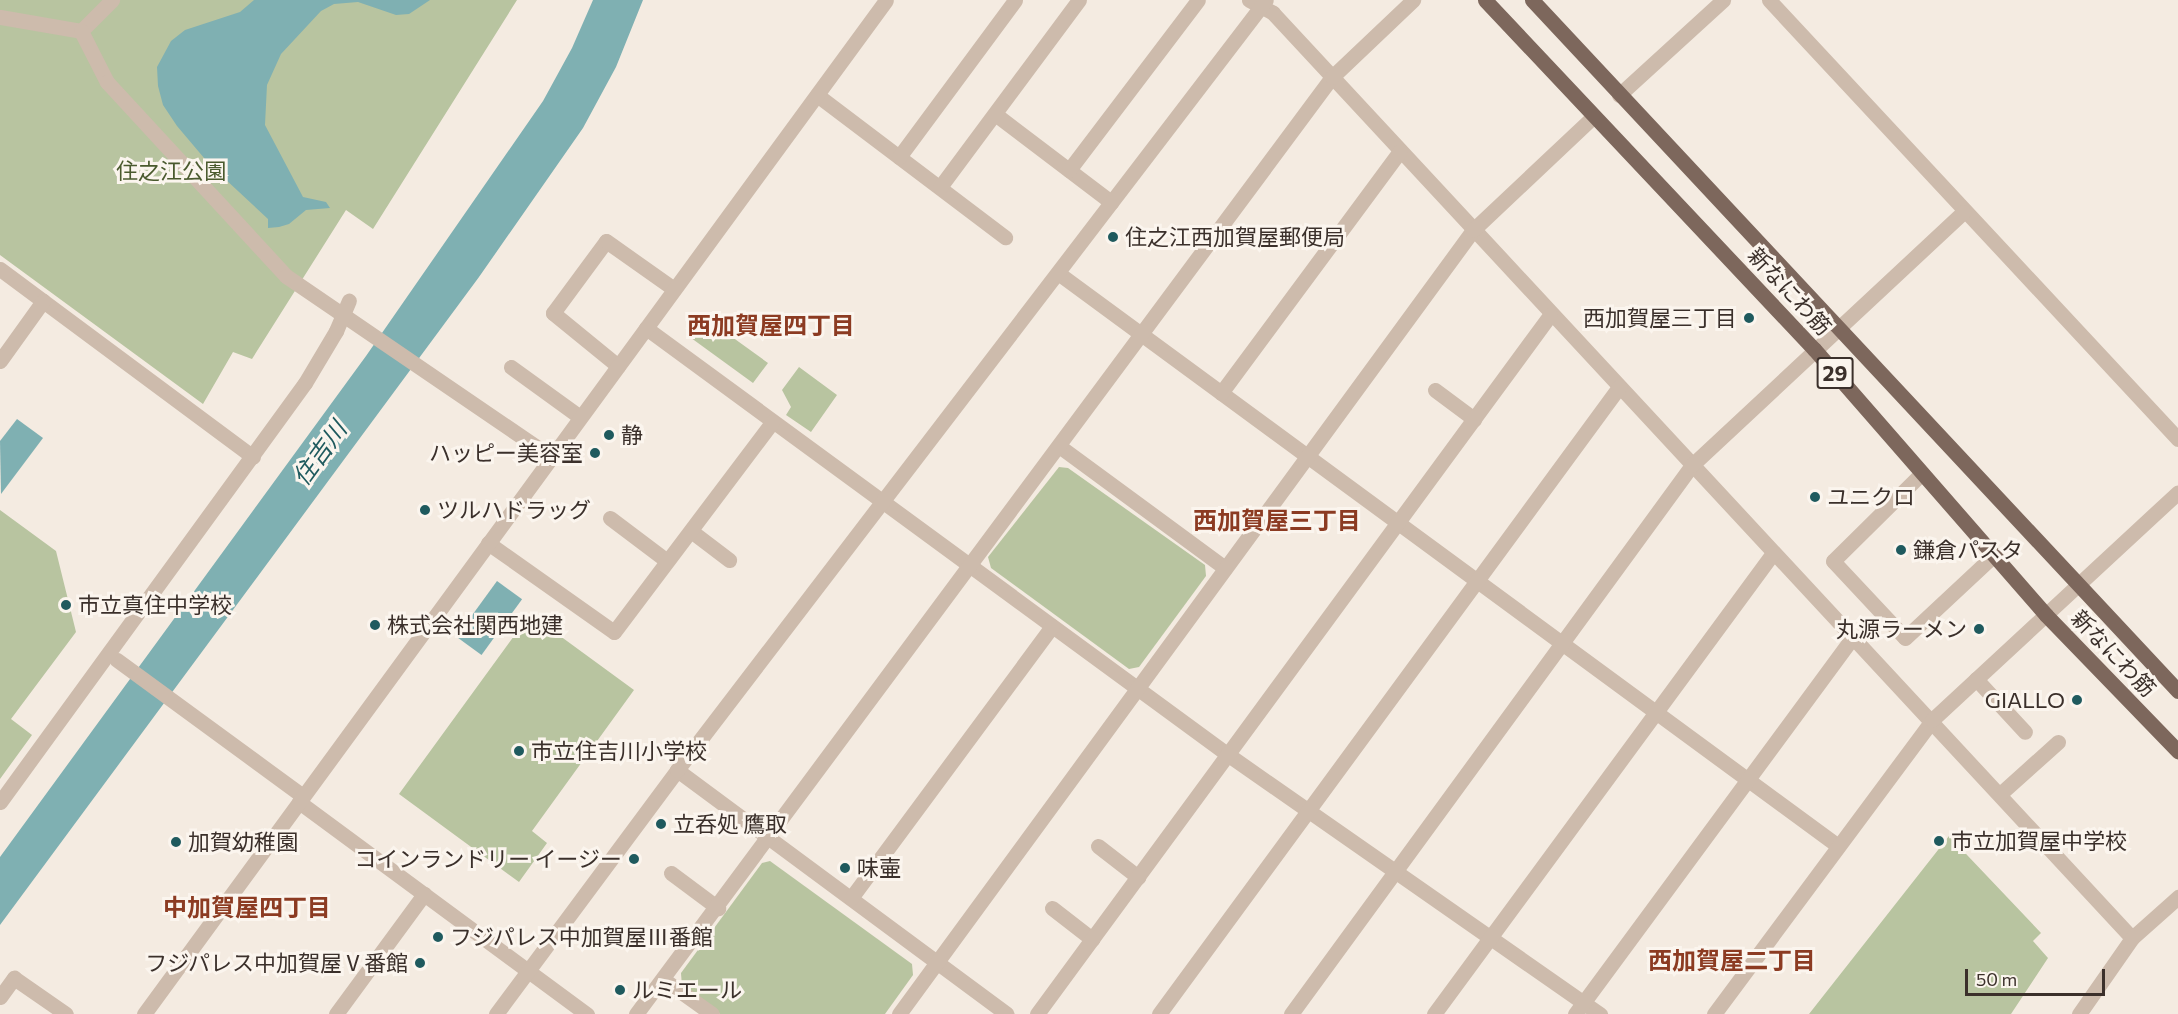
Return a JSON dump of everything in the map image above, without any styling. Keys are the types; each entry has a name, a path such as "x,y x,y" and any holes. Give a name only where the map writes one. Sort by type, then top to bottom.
{"main road":[{"name":"新なにわ筋","path":"1485,0 1814,349 2046,615 2178,751"},
{"name":"新なにわ筋","path":"1532,0 1836,328 2178,691"}],"street":[{"path":"81,31 112,0"},
{"path":"144,1014 886,0"},
{"path":"898,157 1015,0"},
{"path":"940,187 1079,0"},
{"path":"1069,170 1198,0"},
{"path":"636,1014 718,908 1332,77 1413,0"},
{"path":"1619,95 1724,0"},
{"path":"1769,0 1963,212 2178,440"},
{"path":"496,1014 677,770 884,503 1112,202 1259,2 1273,13 1550,315 1932,720 2132,938"},
{"path":"0,18 81,31"},
{"path":"81,31 107,82 286,276 551,457"},
{"path":"817,95 1005,237"},
{"path":"995,114 1112,202"},
{"path":"898,1014 1473,230 1594,116"},
{"path":"1221,393 1400,151"},
{"path":"1291,1014 1692,465 1836,328 1963,212"},
{"path":"618,366 553,313 559,304 606,241 674,289"},
{"path":"0,269 253,457"},
{"path":"1058,273 1838,846"},
{"path":"0,361 44,301"},
{"path":"0,802 305,383 345,318 349,301"},
{"path":"1036,1014 1550,315"},
{"path":"646,328 1227,754 1488,940 1579,1008 1600,1014"},
{"path":"511,367 580,417"},
{"path":"1159,1014 1619,387"},
{"path":"1435,390 1474,419"},
{"path":"488,543 614,632 772,422"},
{"path":"1059,446 1226,568"},
{"path":"1922,473 1833,561 1905,638 1994,555"},
{"path":"1714,1014 1932,720 2178,492"},
{"path":"610,518 667,561"},
{"path":"691,531 729,560"},
{"path":"1434,1014 1773,553"},
{"path":"851,898 1052,626"},
{"path":"1579,1008 1852,637"},
{"path":"121,663 424,894 587,1014"},
{"path":"1976,679 2025,732"},
{"path":"2000,794 2058,742"},
{"path":"677,770 1007,1014"},
{"path":"1098,846 1138,878"},
{"path":"671,873 718,908"},
{"path":"336,1014 424,894"},
{"path":"2079,1014 2132,938 2178,897"},
{"path":"1052,908 1092,939"},
{"path":"0,997 14,978 66,1014"},
{"path":"663,979 712,1014"}],"green space":[{"name":"住之江公園","path":"0,0 517,0 373,229 346,210 252,359 233,352 203,404 0,255"},
{"path":"699,318 711,326 714,324 768,363 753,383 687,335"},
{"path":"799,367 837,395 811,432 786,415 791,407 782,390"},
{"path":"1059,467 1068,468 1205,565 1206,576 1139,667 1129,669 991,568 988,557"},
{"path":"0,510 56,551 76,632 11,719 32,735 0,779"},
{"path":"530,614 634,690 532,831 547,843 519,882 399,794"},
{"path":"1949,836 2041,933 2033,941 2048,958 2011,1014 1809,1014"},
{"path":"770,861 912,964 913,975 885,1014 720,1014 682,987 681,973 762,863"}],"water":[{"path":"254,0 430,0 409,14 396,15 358,2 334,4 321,11 281,54 267,85 265,125 303,197 326,202 330,208 306,210 289,224 268,228 268,219 210,165 177,126 163,105 158,86 157,67 171,41 185,30 240,12"},
{"name":"住吉川","path":"593,0 643,0 616,67 583,128 479,277 0,925 0,857 366,356 543,101 572,48"},
{"path":"17,419 43,438 1,494 0,441"},
{"path":"497,581 522,599 482,655 456,637"}],"place":[{"name":"住之江西加賀屋郵便局","path":"1113,237"},
{"name":"西加賀屋三丁目","path":"1749,318"},
{"name":"静","path":"609,435"},
{"name":"ハッピー美容室","path":"595,453"},
{"name":"ユニクロ","path":"1815,497"},
{"name":"ツルハドラッグ","path":"425,510"},
{"name":"鎌倉パスタ","path":"1901,550"},
{"name":"市立真住中学校","path":"66,605"},
{"name":"株式会社関西地建","path":"375,625"},
{"name":"丸源ラーメン","path":"1979,629"},
{"name":"GIALLO","path":"2077,700"},
{"name":"市立住吉川小学校","path":"519,751"},
{"name":"立呑処 鷹取","path":"661,824"},
{"name":"市立加賀屋中学校","path":"1939,841"},
{"name":"加賀幼稚園","path":"176,842"},
{"name":"コインランドリー イージー","path":"634,859"},
{"name":"味壷","path":"845,868"},
{"name":"フジパレス中加賀屋Ⅲ番館","path":"438,937"},
{"name":"フジパレス中加賀屋Ⅴ番館","path":"420,963"},
{"name":"ルミエール","path":"620,990"}],"district":[{"name":"西加賀屋四丁目","path":"771,325"},
{"name":"西加賀屋三丁目","path":"1277,520"},
{"name":"中加賀屋四丁目","path":"247,907"},
{"name":"西加賀屋二丁目","path":"1732,960"}]}
